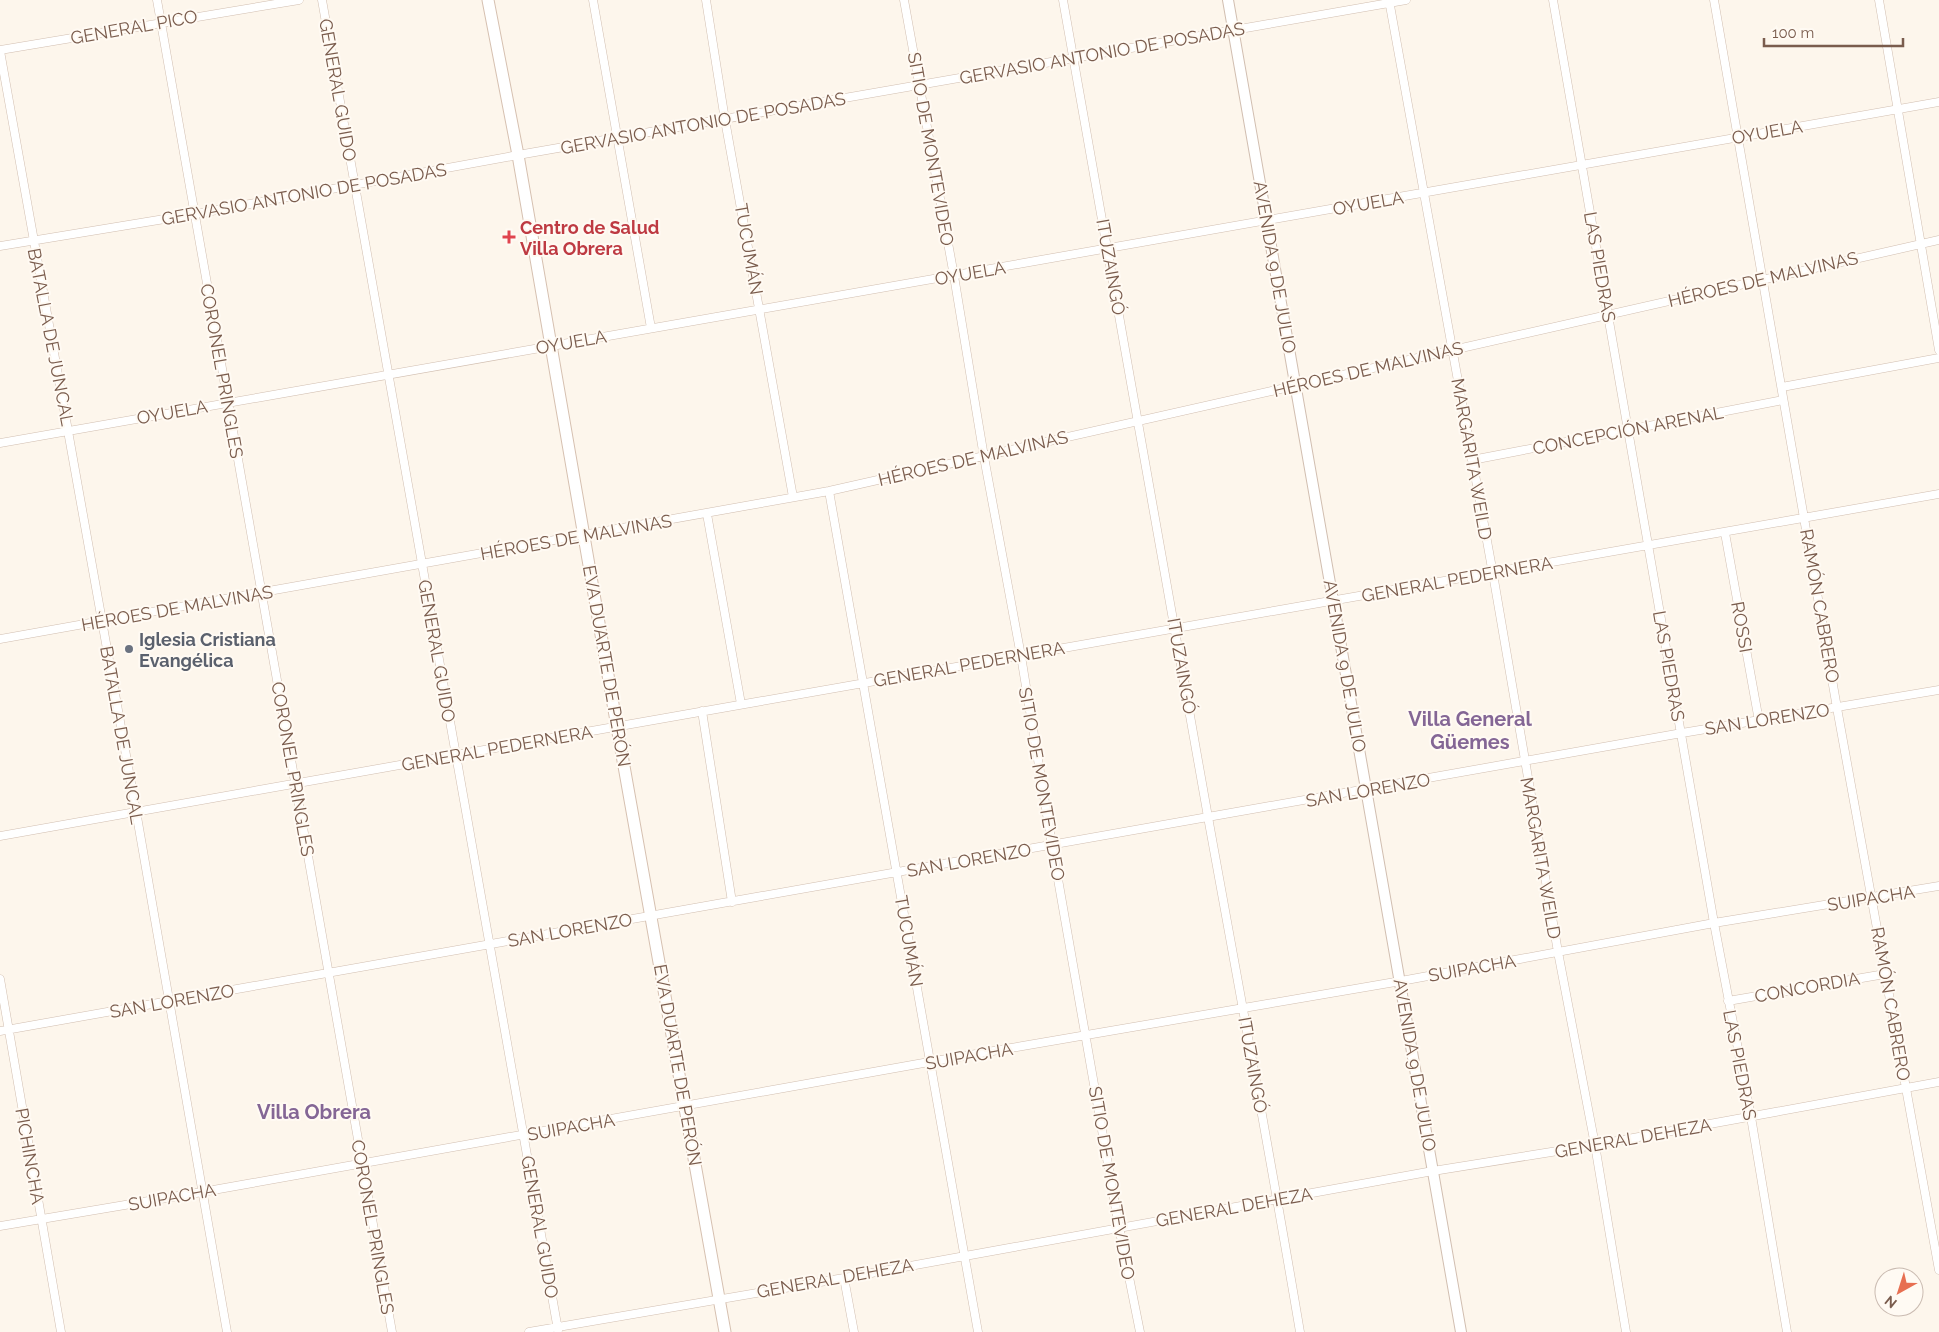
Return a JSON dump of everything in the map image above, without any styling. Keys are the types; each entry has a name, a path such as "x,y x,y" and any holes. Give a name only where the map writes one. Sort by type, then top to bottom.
{"main road":[{"name":"EVA DUARTE DE PERÓN","path":"488,0 518,155 617,727 725,1332"}],"street":[{"name":"CORONEL PRINGLES","path":"157,0 392,1332"},
{"name":"GENERAL PICO","path":"0,51 161,22 299,0"},
{"name":"GENERAL GUIDO","path":"322,0 558,1330"},
{"path":"592,0 651,328"},
{"name":"TUCUMÁN","path":"706,0 725,120 793,497"},
{"name":"SITIO DE MONTEVIDEO","path":"904,0 1021,656 1119,1227 1140,1332"},
{"name":"ITUZAINGÓ","path":"1063,0 1208,818 1278,1199 1300,1332"},
{"name":"AVENIDA 9 DE JULIO","path":"1228,0 1461,1332"},
{"name":"GERVASIO ANTONIO DE POSADAS","path":"0,246 195,214 1389,1 1406,0"},
{"name":"LAS PIEDRAS","path":"1552,0 1714,923 1751,1117 1787,1332"},
{"name":"RAMÓN CABRERO","path":"1714,0 1837,708 1939,1270"},
{"path":"1879,0 1939,350"},
{"name":"MARGARITA WEILD","path":"1389,1 1493,574 1558,952 1595,1145 1626,1332"},
{"name":"BATALLA DE JUNCAL","path":"0,51 136,811 226,1332"},
{"name":"OYUELA","path":"0,442 1939,102"},
{"name":"HÉROES DE MALVINAS","path":"0,639 829,491 1939,240"},
{"path":"1782,387 1939,358"},
{"name":"CONCEPCIÓN ARENAL","path":"1472,460 1784,400"},
{"name":"TUCUMÁN","path":"829,491 978,1332"},
{"name":"GENERAL PEDERNERA","path":"0,836 863,682 1175,630 1333,600 1493,574 1939,494"},
{"path":"707,514 741,704"},
{"name":"ROSSI","path":"1725,533 1759,721"},
{"name":"SAN LORENZO","path":"0,1031 1682,733 1939,690"},
{"path":"702,711 732,902"},
{"name":"SUIPACHA","path":"0,1226 685,1107 929,1062 1401,981 1714,923 1939,886"},
{"name":"CONCORDIA","path":"1728,1001 1885,974"},
{"name":"PICHINCHA","path":"0,979 61,1332"},
{"name":"GENERAL DEHEZA","path":"529,1332 558,1330 719,1298 844,1278 1119,1227 1433,1171 1595,1145 1939,1082"},
{"path":"844,1278 854,1332"}],"place":[{"name":"Centro de Salud Villa Obrera","path":"509,237"},
{"name":"Iglesia Cristiana Evangélica","path":"129,649"}],"district":[{"name":"Villa General Güemes","path":"1470,730"},
{"name":"Villa Obrera","path":"314,1112"}]}
